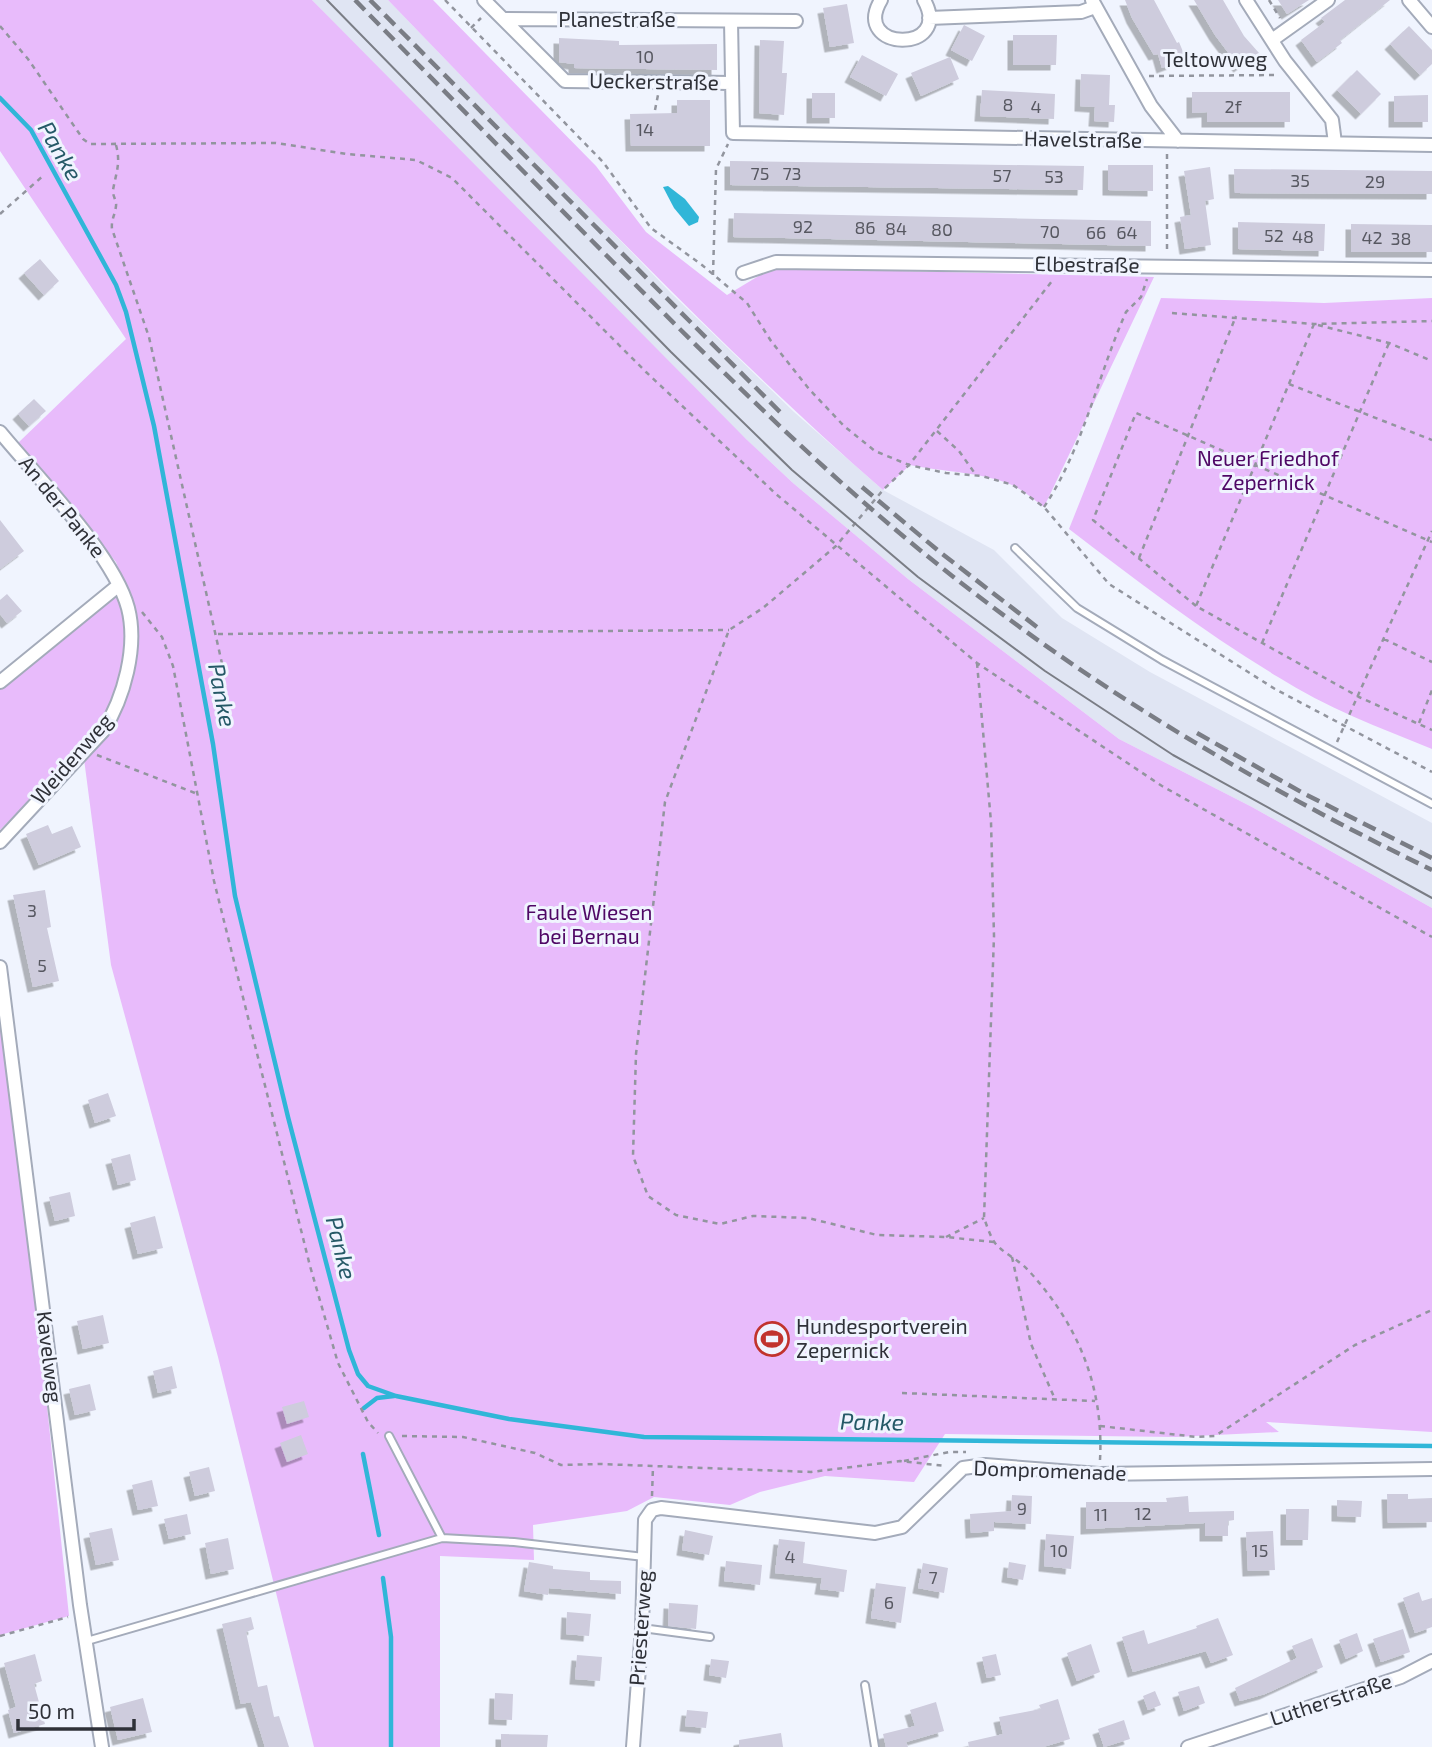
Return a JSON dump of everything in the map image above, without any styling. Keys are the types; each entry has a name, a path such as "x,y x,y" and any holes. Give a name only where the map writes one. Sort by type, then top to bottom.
{"street":[{"name":"Ueckerstraße","path":"484,0 565,81 732,83"},
{"path":"881,0 876,13 877,23 888,37 905,42 921,34 929,18 924,0"},
{"path":"1245,0 1296,75 1332,120 1335,143"},
{"path":"1272,40 1328,0"},
{"path":"1409,0 1432,27"},
{"path":"929,18 1081,12 1094,3 1172,141"},
{"name":"Planestraße","path":"504,19 796,21"},
{"path":"731,21 733,133"},
{"name":"Havelstraße","path":"733,133 1432,145"},
{"name":"Elbestraße","path":"743,273 776,262 1432,270"},
{"name":"An der Panke","path":"0,432 110,566 120,589"},
{"path":"0,682 120,589"},
{"name":"Weidenweg","path":"0,842 114,713 121,692 130,640 128,609 120,589"},
{"name":"Kavelweg","path":"0,967 81,1614 102,1747"},
{"name":"Dompromenade","path":"652,1510 661,1508 875,1533 902,1527 963,1468 985,1465 1099,1474 1432,1469"},
{"name":"Priesterweg","path":"633,1747 642,1628 645,1520 652,1510"},
{"name":"Lutherstraße","path":"1188,1747 1401,1677 1432,1661"}],"lane":[{"path":"1015,548 1077,608 1161,660 1432,804"},
{"path":"389,1436 442,1538"},
{"path":"87,1641 442,1538 514,1542 645,1558"},
{"path":"642,1628 710,1637"},
{"path":"864,1685 875,1747"}],"path":[{"path":"445,0 603,162 651,228 747,303 794,370 844,426 875,451 909,466 976,475 1013,485 1044,507 1109,584 1275,689 1344,728 1432,772"},
{"path":"1269,0 1287,30"},
{"path":"0,26 28,59 83,139 90,144 276,142 347,155 416,160 452,178 646,372 836,546 977,663 1162,786 1432,937"},
{"name":"Teltowweg","path":"1133,76 1296,75"},
{"path":"713,275 716,169 733,133"},
{"path":"1167,266 1172,141"},
{"path":"115,144 120,157 113,192 117,205 112,229 149,337 218,634 225,677"},
{"path":"0,214 44,175"},
{"path":"218,634 729,630 763,608 836,546 883,490 909,466 1064,264"},
{"path":"1044,507 1056,488 1078,438 1126,312 1141,297 1152,266"},
{"path":"1172,313 1314,324 1432,321"},
{"path":"1139,558 1236,316"},
{"path":"1314,324 1389,344 1432,361"},
{"path":"1196,606 1314,324"},
{"path":"1262,643 1358,411 1389,344"},
{"path":"1289,384 1432,440"},
{"path":"1430,541 1136,413 1093,520 1196,606 1359,697 1432,730"},
{"path":"937,431 960,451 976,475"},
{"path":"1332,750 1359,697 1430,541 1432,531"},
{"path":"120,589 162,637 173,666 214,881 338,1363 368,1422 379,1434 463,1437 535,1453 568,1466 811,1472 900,1461 963,1468"},
{"path":"729,630 665,802 636,1054 633,1156 648,1196 676,1215 720,1224 752,1216 808,1218 877,1235 995,1242"},
{"path":"1384,639 1432,662"},
{"path":"977,663 991,822 994,936 984,1218 995,1242 1028,1269 1075,1332 1092,1373 1101,1433 1100,1459"},
{"path":"1418,724 1432,690"},
{"path":"84,750 197,794"},
{"path":"946,1237 984,1218"},
{"path":"1012,1257 1031,1344 1054,1399"},
{"path":"1100,1426 1197,1437 1215,1436 1355,1345 1432,1310"},
{"path":"902,1393 1096,1401"},
{"path":"652,1510 653,1466"},
{"path":"0,1636 81,1614"}],"shaded area":[{"path":"312,0 388,0 671,293 794,412 883,490 994,550 1062,618 1150,672 1432,823 1432,908 1252,807 1119,739 908,579 793,483 670,368 538,236"}],"green space":[{"name":"Faule Wiesen bei Bernau","path":"0,0 312,0 746,439 793,483 908,579 1119,739 1252,807 1432,908 1432,1432 1266,1422 1279,1432 1175,1437 945,1434 914,1482 825,1476 760,1492 730,1505 654,1497 627,1511 533,1525 534,1560 440,1556 440,1747 314,1747 218,1357 111,965 84,759 67,761 0,830 0,688 102,606 127,591 116,562 18,443 126,339 0,151"},
{"path":"388,0 433,0 596,166 646,232 727,295 772,268 1154,277 1044,507 1012,485 1001,481 910,465 883,490 692,312"},
{"name":"Neuer Friedhof Zepernick","path":"1161,298 1324,303 1432,298 1432,749 1373,725 1296,688 1198,625 1069,529"},
{"path":"0,1004 28,1225 69,1616 0,1635"}],"water":[{"path":"668,186 685,199 699,217 698,222 689,226 674,208 663,187"}],"building":[{"path":"1125,0 1154,0 1186,59 1162,68 1158,54 1154,55 1132,18"},
{"path":"1194,0 1223,0 1244,36 1259,53 1239,67"},
{"path":"1278,0 1309,0 1287,14"},
{"path":"1345,0 1390,0 1317,62 1301,40 1325,22 1321,18"},
{"path":"847,4 854,43 830,47 823,8"},
{"path":"964,25 985,36 972,61 951,50"},
{"path":"1409,26 1432,50 1432,64 1420,75 1390,44"},
{"path":"1013,35 1057,35 1056,65 1013,65"},
{"path":"559,38 619,41 619,45 717,44 717,70 574,68 574,64 559,62"},
{"path":"760,40 784,41 782,73 787,73 784,115 759,113"},
{"path":"862,55 898,74 886,96 850,77"},
{"path":"950,57 959,79 921,96 911,73"},
{"path":"1357,70 1381,94 1361,114 1337,90"},
{"path":"1081,74 1110,75 1109,105 1115,105 1114,122 1094,121 1095,107 1080,106"},
{"path":"982,90 1055,94 1054,119 980,116"},
{"path":"1192,92 1290,92 1290,122 1207,122 1207,112 1192,113"},
{"path":"812,93 835,93 835,118 812,118"},
{"path":"1428,95 1428,122 1394,122 1394,96"},
{"path":"677,100 710,100 710,146 631,146 630,114 677,113"},
{"path":"730,161 1084,166 1083,190 730,185"},
{"path":"1108,165 1153,165 1153,191 1108,190"},
{"path":"1210,167 1214,199 1205,201 1211,245 1185,249 1180,217 1191,215 1184,171"},
{"path":"1234,169 1432,171 1432,194 1235,193"},
{"path":"734,213 1151,221 1151,246 733,237"},
{"path":"1238,222 1325,224 1324,251 1238,249"},
{"path":"1351,224 1432,225 1432,252 1351,252"},
{"path":"40,259 59,281 44,295 24,273"},
{"path":"34,399 46,411 29,426 18,414"},
{"path":"0,520 24,551 0,569"},
{"path":"7,594 22,611 7,623 0,614 0,600"},
{"path":"48,825 52,834 72,826 81,847 39,865 26,834"},
{"path":"45,890 51,927 47,928 59,981 33,987 13,895"},
{"path":"108,1093 116,1116 95,1123 88,1100"},
{"path":"130,1154 136,1180 118,1185 111,1159"},
{"path":"70,1192 75,1216 55,1221 49,1197"},
{"path":"155,1216 163,1248 138,1254 130,1223"},
{"path":"103,1315 109,1343 83,1349 77,1321"},
{"path":"172,1366 177,1388 158,1393 153,1371"},
{"path":"90,1384 96,1410 75,1415 69,1389"},
{"path":"304,1401 309,1417 287,1424 282,1407"},
{"path":"301,1435 308,1454 287,1462 280,1443"},
{"path":"209,1467 215,1491 195,1496 189,1472"},
{"path":"152,1480 158,1506 138,1510 132,1485"},
{"path":"1387,1494 1408,1494 1408,1499 1432,1498 1432,1522 1388,1523"},
{"path":"1012,1495 1032,1496 1031,1524 994,1522 994,1531 971,1533 970,1514 1011,1511"},
{"path":"1188,1496 1189,1512 1234,1511 1234,1520 1228,1521 1228,1536 1205,1536 1205,1523 1086,1529 1086,1502 1167,1502 1166,1498"},
{"path":"1337,1500 1362,1501 1361,1517 1337,1516"},
{"path":"1286,1509 1309,1509 1308,1540 1286,1540"},
{"path":"187,1514 191,1534 169,1539 164,1519"},
{"path":"112,1528 119,1560 96,1565 89,1533"},
{"path":"685,1530 713,1536 709,1555 682,1550"},
{"path":"1273,1531 1275,1570 1248,1571 1246,1532"},
{"path":"1046,1534 1074,1536 1071,1569 1044,1566"},
{"path":"228,1538 234,1569 211,1574 205,1543"},
{"path":"779,1539 805,1542 803,1563 847,1570 844,1592 820,1589 822,1578 775,1573"},
{"path":"726,1561 762,1565 760,1585 724,1581"},
{"path":"529,1562 553,1566 553,1569 590,1572 590,1580 621,1581 621,1594 549,1588 548,1595 524,1591"},
{"path":"1009,1562 1026,1565 1023,1580 1007,1577"},
{"path":"923,1563 948,1568 944,1593 918,1588"},
{"path":"876,1583 906,1587 901,1623 871,1618"},
{"path":"1419,1592 1422,1601 1432,1598 1432,1627 1415,1633 1403,1598"},
{"path":"669,1603 698,1605 696,1629 668,1626"},
{"path":"567,1612 591,1614 589,1636 566,1634"},
{"path":"251,1617 254,1629 246,1632 258,1687 267,1685 274,1717 279,1716 289,1747 265,1747 251,1702 241,1704 222,1624"},
{"path":"1218,1618 1233,1655 1211,1663 1206,1651 1133,1672 1122,1637 1144,1630 1148,1644"},
{"path":"1403,1629 1410,1652 1381,1662 1373,1639"},
{"path":"1357,1633 1363,1651 1346,1659 1339,1640"},
{"path":"1312,1638 1323,1667 1265,1694 1240,1701 1235,1688 1297,1658 1292,1646"},
{"path":"1091,1644 1100,1672 1077,1681 1067,1653"},
{"path":"35,1654 42,1681 34,1684 45,1724 14,1733 8,1710 16,1707 4,1663"},
{"path":"996,1654 1001,1675 987,1678 982,1657"},
{"path":"577,1655 602,1657 600,1681 575,1679"},
{"path":"711,1659 729,1661 726,1678 709,1675"},
{"path":"1199,1686 1205,1703 1184,1711 1178,1692"},
{"path":"1155,1691 1161,1705 1148,1710 1143,1696"},
{"path":"495,1693 513,1694 512,1720 494,1719"},
{"path":"143,1698 152,1732 118,1740 110,1707"},
{"path":"1058,1699 1070,1739 1043,1747 969,1747 968,1742 1003,1734 999,1717 1041,1709 1039,1705"},
{"path":"936,1702 944,1731 906,1742 908,1747 886,1747 883,1734 915,1726 910,1710"},
{"path":"687,1710 708,1712 706,1728 685,1726"},
{"path":"1124,1720 1130,1739 1104,1747 1098,1729"},
{"path":"781,1733 783,1747 739,1747 739,1740"},
{"path":"501,1734 548,1735 547,1747 501,1747"}],"waterway":[{"name":"Panke","path":"0,98 31,130 116,285 126,312 154,426 213,744 235,896 288,1117 349,1350 358,1374 368,1386 396,1396 509,1419 644,1437 1432,1446"},
{"path":"364,1408 377,1398 394,1396"},
{"path":"363,1454 379,1535"},
{"path":"383,1578 391,1637 391,1747"}],"tram line":[{"path":"327,0 671,352 792,470 918,577 1045,671 1173,755 1432,898"}],"railway":[{"path":"355,0 606,255 793,439 942,568 1046,646 1207,750 1318,812 1432,870"},
{"path":"370,0 782,414"},
{"path":"862,487 941,553 1037,627"},
{"path":"1197,733 1303,793 1432,858"}],"place":[{"name":"Hundesportverein Zepernick","path":"772,1339"}]}
